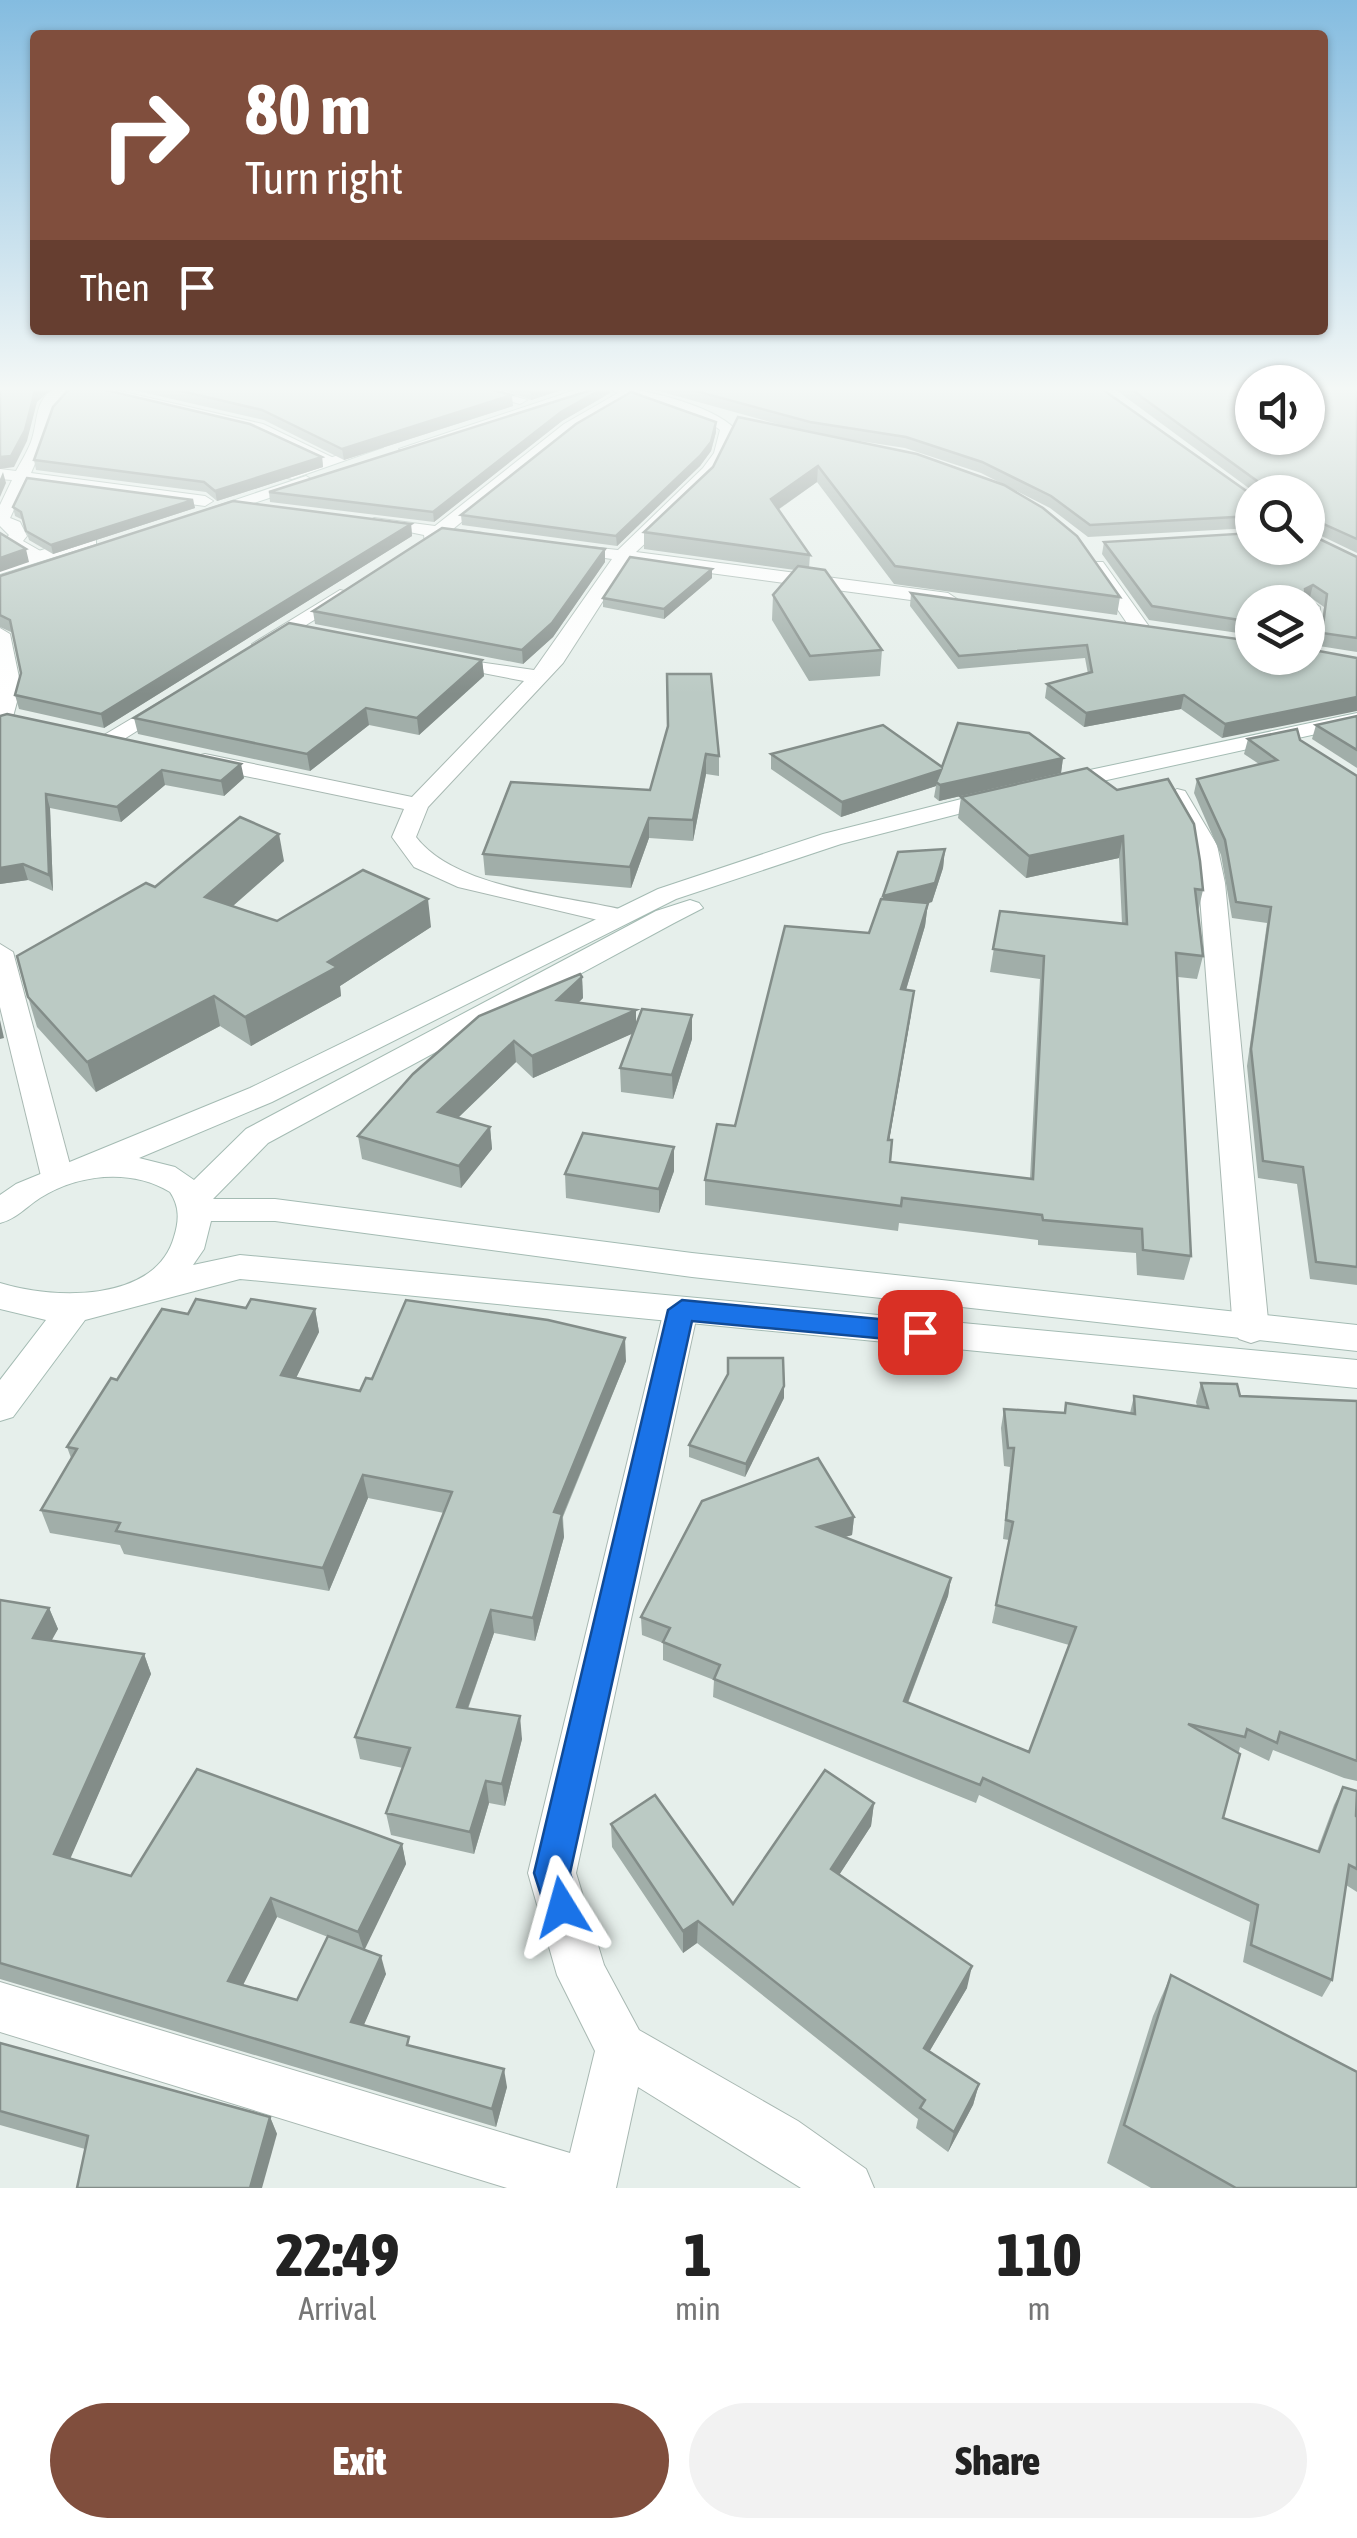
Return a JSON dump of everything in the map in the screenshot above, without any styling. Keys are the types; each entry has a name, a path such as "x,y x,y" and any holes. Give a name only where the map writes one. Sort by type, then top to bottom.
{"street":[{"path":"14,489 2,520 14,526 18,536 12,542 42,557"},
{"path":"113,489 205,502"},
{"path":"245,489 205,502 174,518 279,489"},
{"path":"407,556 492,489"},
{"path":"615,916 467,882 423,862 404,838 417,804 556,659 624,554 687,489"},
{"path":"232,504 287,511"},
{"path":"360,520 494,539"},
{"path":"0,569 111,539 0,581"},
{"path":"550,546 973,602"},
{"path":"1084,547 1138,626"},
{"path":"239,658 363,584"},
{"path":"288,629 324,636"},
{"path":"0,634 6,720"},
{"path":"413,654 538,678"},
{"path":"144,749 97,739 189,690"},
{"path":"0,1212 61,1176 262,1095 615,916 667,894 832,840 993,798 1357,720"},
{"path":"140,1290 184,1252 191,1238 193,1205 257,1136 665,917 853,852 1032,809 1312,751 1357,734"},
{"path":"183,757 417,804"},
{"path":"1168,780 1205,846 1212,883 1251,1330"},
{"path":"0,952 61,1176"},
{"path":"0,1180 61,1176 121,1166 151,1171 176,1183 193,1205 275,1210 692,1266 1251,1330 1357,1338"},
{"path":"0,1296 25,1307 73,1310 240,1267 1357,1374"},
{"path":"0,1408 73,1310"},
{"path":"682,1310 552,1873 582,1975 621,2048 779,2140 847,2188"},
{"path":"0,2007 589,2187 621,2048"}],"building":[{"path":"22,489 111,489 193,500 51,545 26,531 21,512 13,507"},
{"path":"278,489 462,489 433,512 269,492"},
{"path":"494,489 665,489 616,536 461,515"},
{"path":"690,489 785,489 771,499 810,555 644,532"},
{"path":"836,489 1011,489 1043,508 1077,536 1120,597 895,566"},
{"path":"1037,489 1235,489 1235,517 1090,525"},
{"path":"1325,489 1357,489 1357,539 1325,525"},
{"path":"233,501 411,524 101,714 15,695 21,673 10,620 0,615 0,576"},
{"path":"442,528 605,549 552,623 522,650 313,611"},
{"path":"0,533 26,549 0,558"},
{"path":"1235,534 1235,565 1325,565 1325,542 1357,557 1357,638 1325,633 1325,585 1235,585 1235,619 1152,606 1104,542"},
{"path":"630,557 712,569 664,609 603,598"},
{"path":"798,566 825,570 882,650 810,656 773,595"},
{"path":"911,593 1235,639 1235,675 1325,675 1325,652 1357,658 1357,697 1225,724 1184,695 1086,713 1047,684 1092,672 1087,645 959,656"},
{"path":"289,623 482,660 417,718 366,708 307,754 134,718"},
{"path":"667,674 711,674 719,756 706,754 693,820 649,818 630,867 483,854 511,782 650,790 668,726"},
{"path":"7,714 241,764 221,781 162,770 117,807 46,794 49,875 23,864 0,868 0,716"},
{"path":"1357,716 1357,750 1316,725"},
{"path":"958,723 1029,733 1063,758 940,785 936,782 941,770 842,802 771,754 883,725 942,767"},
{"path":"1297,729 1300,740 1357,776 1357,1267 1316,1262 1303,1167 1263,1161 1251,1049 1271,907 1236,902 1225,840 1197,779 1277,760 1248,739"},
{"path":"1087,768 1117,790 1168,779 1194,824 1203,890 1195,889 1203,956 1176,953 1191,1256 1143,1250 1142,1229 1043,1220 1042,1215 902,1198 901,1206 705,1180 717,1124 735,1126 785,926 869,933 881,899 928,903 901,989 914,991 888,1140 892,1140 890,1162 1033,1179 1044,956 993,949 1000,911 1127,924 1123,836 1029,856 961,797"},
{"path":"240,817 279,834 205,897 277,921 363,870 428,899 328,962 337,967 245,1017 214,996 87,1062 28,997 17,956 146,883 155,887"},
{"path":"945,849 935,883 883,896 898,852"},
{"path":"580,974 582,977 557,1000 636,1010 532,1056 514,1041 438,1112 490,1127 459,1166 358,1136 413,1074 479,1016"},
{"path":"642,1009 692,1015 672,1075 620,1068"},
{"path":"583,1133 674,1147 659,1189 565,1174"},
{"path":"196,1299 246,1308 251,1299 315,1309 281,1375 360,1391 366,1378 372,1379 406,1300 548,1320 625,1338 554,1512 562,1514 533,1618 491,1610 457,1707 520,1716 502,1784 486,1781 470,1832 386,1813 410,1748 355,1737 452,1492 363,1475 323,1568 116,1531 120,1523 41,1510 77,1449 67,1447 111,1378 117,1380 162,1309 188,1314"},
{"path":"728,1358 783,1358 784,1386 746,1464 689,1445 728,1374"},
{"path":"1201,1383 1237,1384 1240,1396 1357,1401 1357,1761 1280,1732 1277,1743 1247,1729 1245,1737 1188,1724 1240,1754 1223,1818 1319,1852 1343,1787 1357,1791 1357,1869 1349,1865 1332,1980 1251,1945 1258,1905 983,1778 980,1785 714,1679 720,1665 663,1642 670,1628 641,1617 702,1501 818,1458 854,1517 818,1527 951,1578 904,1701 1029,1752 1076,1627 996,1605 1013,1522 1006,1520 1014,1448 1008,1448 1004,1409 1065,1413 1066,1403 1135,1414 1134,1396 1208,1408"},
{"path":"0,1600 49,1608 33,1638 144,1654 54,1854 131,1876 197,1769 402,1844 358,1932 271,1898 228,1981 297,2000 328,1936 381,1956 351,2022 409,2037 407,2045 504,2069 492,2109 0,1963"},
{"path":"825,1770 874,1803 831,1869 972,1966 924,2048 979,2084 954,2132 920,2108 925,2100 698,1921 683,1931 611,1824 655,1795 733,1904"},
{"path":"1171,1975 1357,2072 1357,2188 1236,2188 1124,2125"},
{"path":"0,2043 270,2117 250,2188 77,2188 88,2136 0,2111"}],"route":[{"path":"562,1907 552,1873 682,1310 920,1332"}]}
